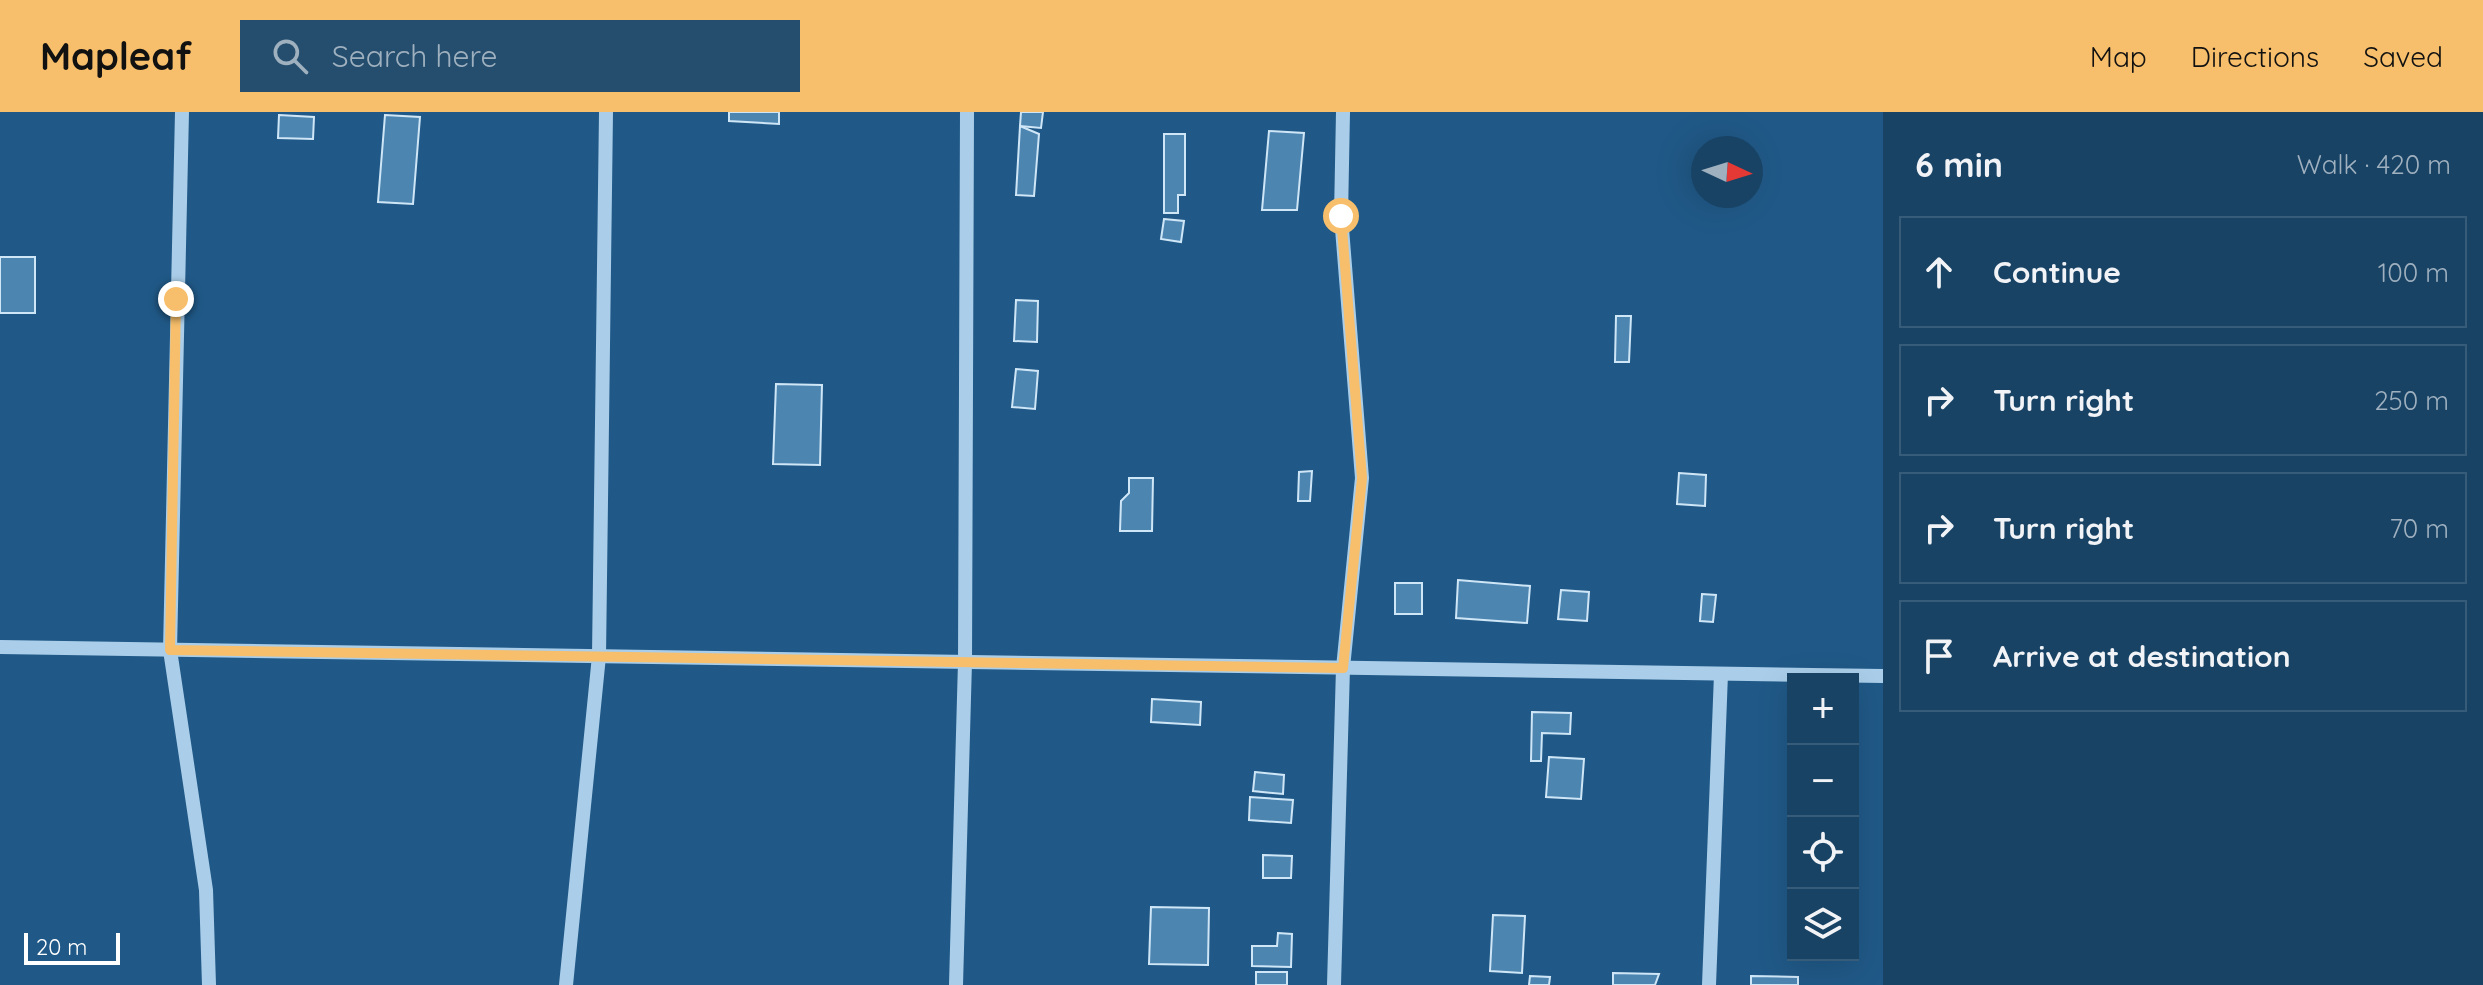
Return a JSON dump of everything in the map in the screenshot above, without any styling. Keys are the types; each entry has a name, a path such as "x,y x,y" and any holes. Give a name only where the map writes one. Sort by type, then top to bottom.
{"street":[{"path":"182,112 170,650 206,890 209,985"},
{"path":"566,985 599,656 606,112"},
{"path":"956,985 965,662 967,112"},
{"path":"1334,985 1343,668 1362,478 1341,216 1343,112"},
{"path":"0,647 1883,676"},
{"path":"1709,985 1721,674"}],"building":[{"path":"729,112 779,112 779,124 729,121"},
{"path":"1021,112 1043,112 1041,128 1020,126"},
{"path":"279,115 314,117 313,139 278,138"},
{"path":"385,115 420,117 413,204 378,202"},
{"path":"1020,126 1039,134 1034,196 1016,195"},
{"path":"1269,131 1304,133 1297,210 1262,210"},
{"path":"1164,134 1185,134 1185,195 1178,195 1178,213 1164,213"},
{"path":"1164,219 1184,221 1181,242 1161,239"},
{"path":"0,257 35,257 35,313 0,313"},
{"path":"1016,300 1038,301 1037,342 1014,341"},
{"path":"1616,316 1631,316 1629,362 1615,362"},
{"path":"1016,369 1038,371 1035,409 1012,407"},
{"path":"776,384 822,385 820,465 773,464"},
{"path":"1312,471 1310,501 1298,501 1299,472"},
{"path":"1679,473 1706,475 1705,506 1677,504"},
{"path":"1129,478 1153,478 1152,531 1120,531 1121,501 1129,493"},
{"path":"1458,580 1530,586 1527,623 1456,618"},
{"path":"1395,583 1422,583 1422,614 1395,614"},
{"path":"1561,590 1589,592 1587,621 1558,619"},
{"path":"1702,594 1716,595 1713,622 1700,621"},
{"path":"1152,699 1201,702 1200,725 1151,722"},
{"path":"1532,712 1571,713 1570,734 1542,733 1541,761 1531,761"},
{"path":"1549,757 1584,759 1581,799 1546,797"},
{"path":"1255,772 1284,775 1283,794 1253,791"},
{"path":"1250,797 1293,800 1291,823 1249,820"},
{"path":"1263,855 1292,856 1291,878 1263,878"},
{"path":"1151,907 1209,908 1208,965 1149,964"},
{"path":"1493,915 1525,916 1522,973 1490,971"},
{"path":"1278,933 1292,934 1291,967 1252,966 1252,946 1277,946"},
{"path":"1256,972 1287,972 1287,985 1256,985"},
{"path":"1613,973 1659,974 1655,985 1613,985"},
{"path":"1530,976 1550,977 1549,985 1529,985"},
{"path":"1751,976 1798,977 1798,985 1751,985"}],"route":[{"path":"176,299 170,650 1343,668 1362,478 1341,216"}]}
